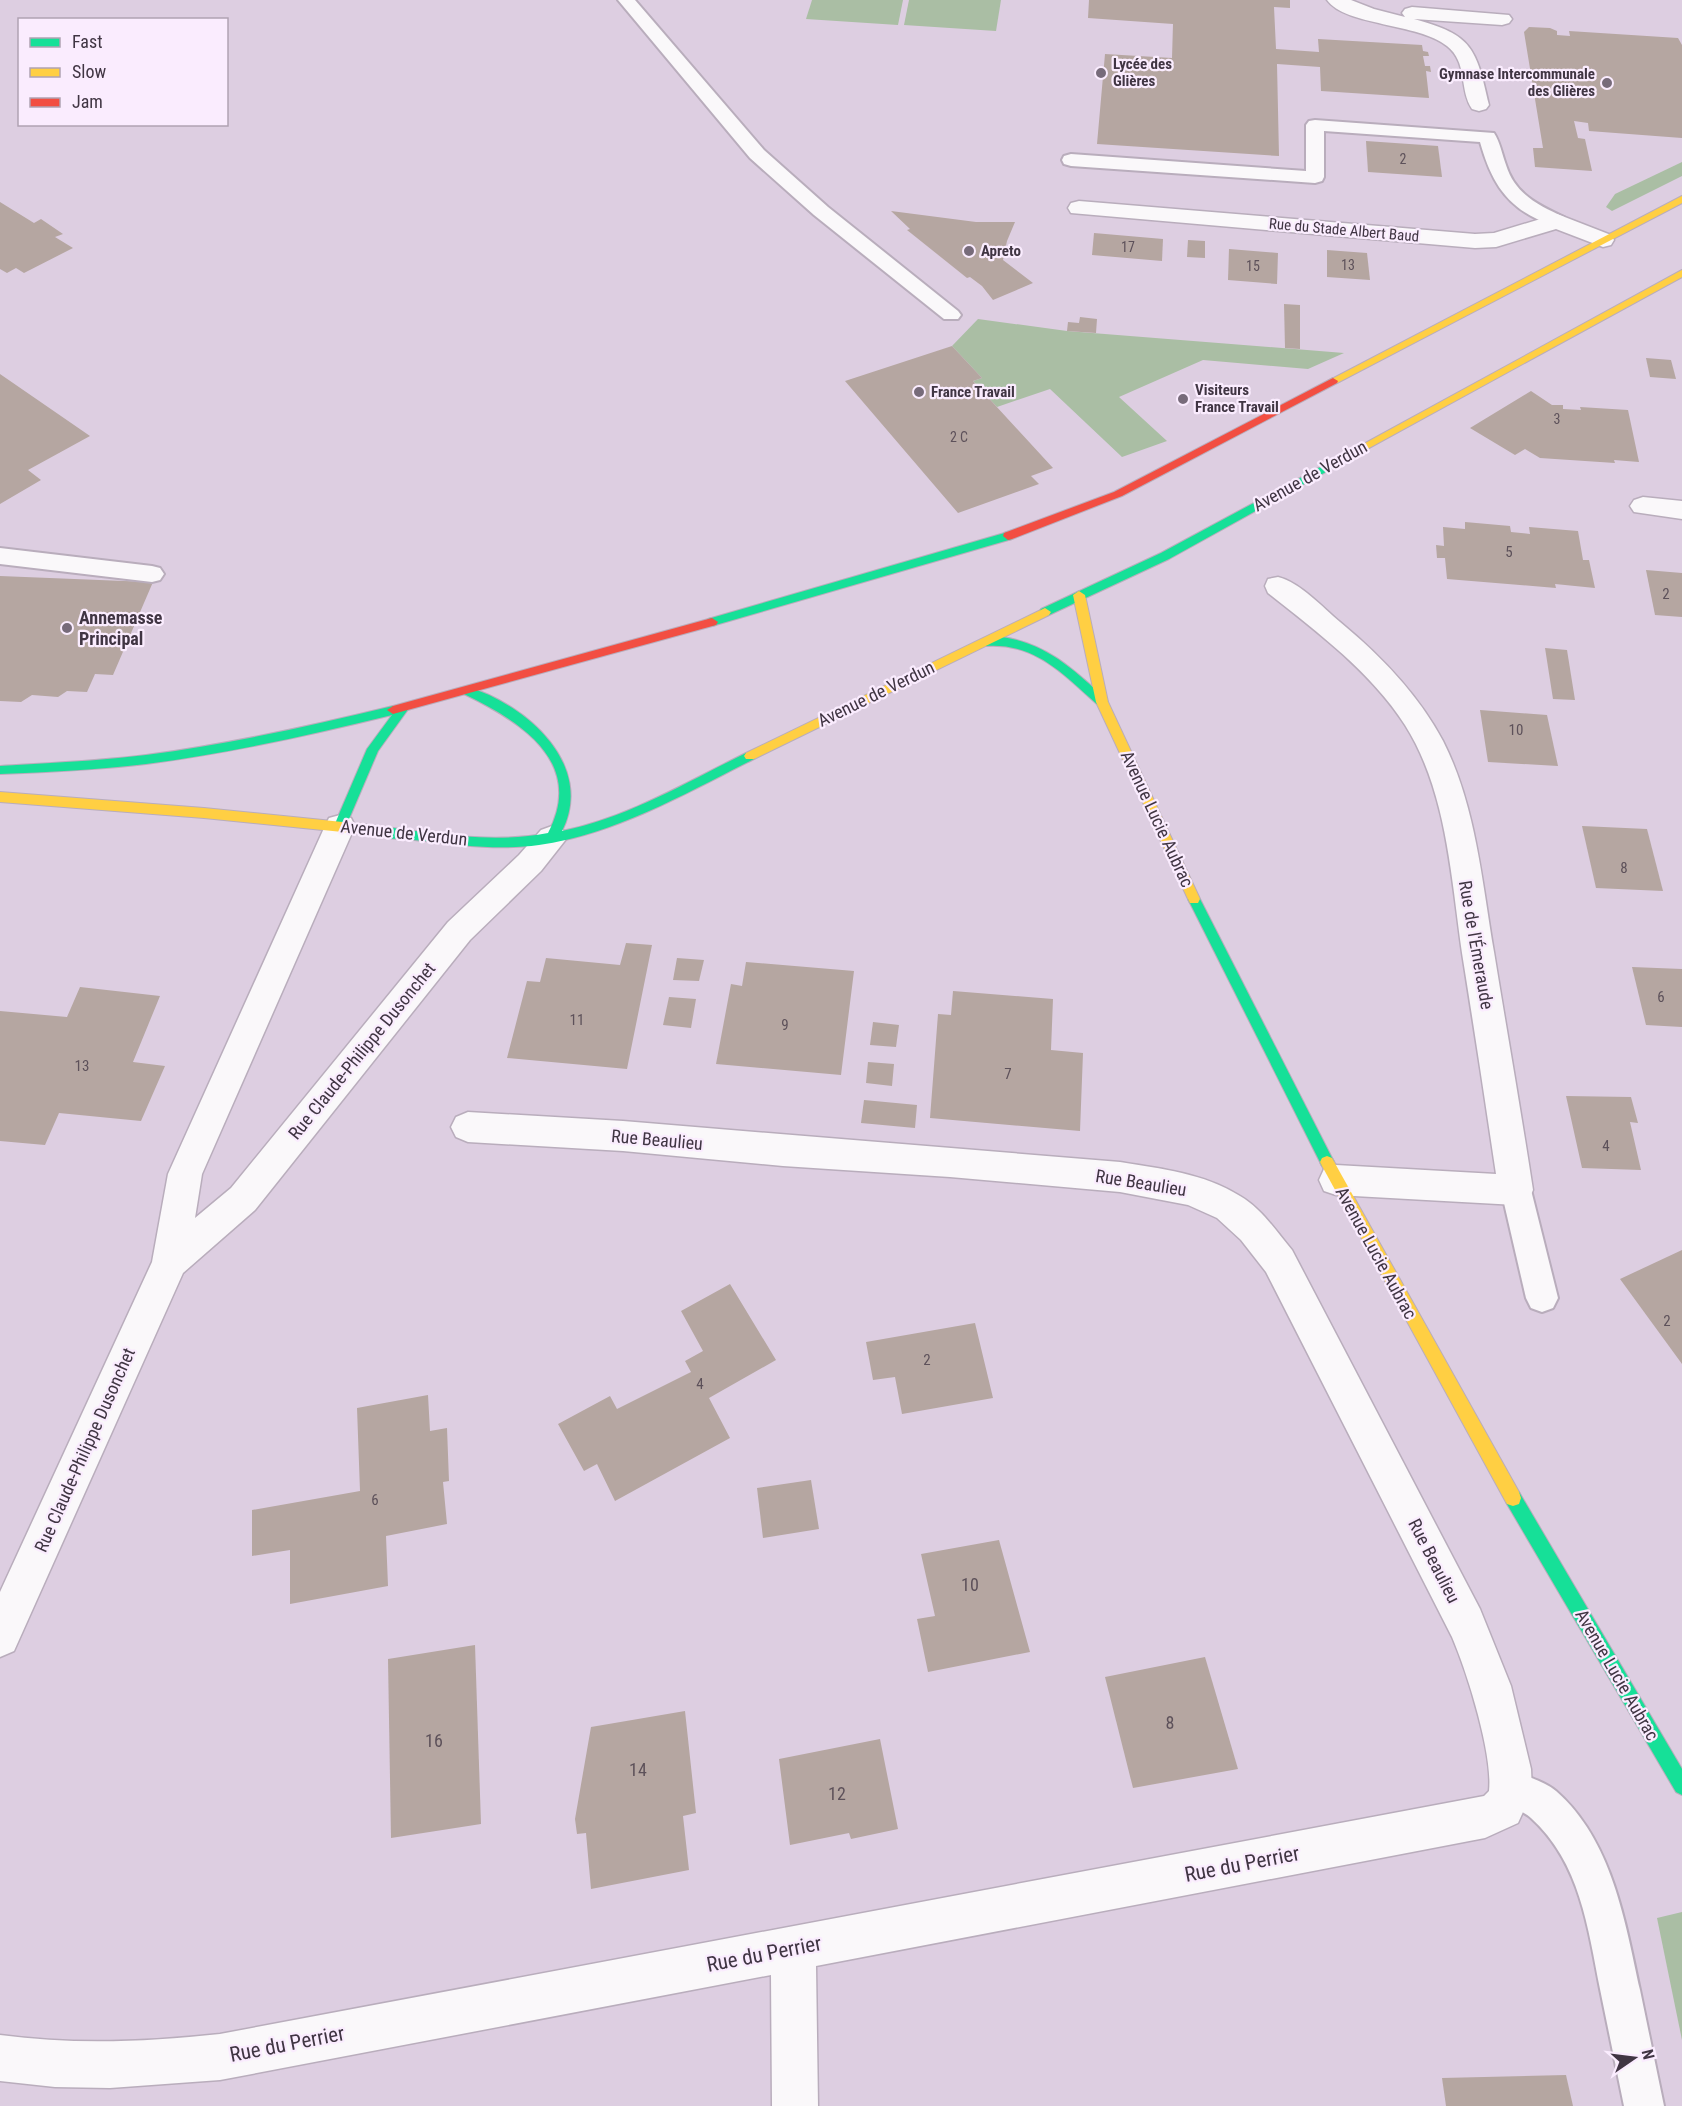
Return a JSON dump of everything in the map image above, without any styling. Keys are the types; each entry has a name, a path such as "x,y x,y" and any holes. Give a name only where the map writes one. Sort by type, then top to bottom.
{"street":[{"path":"1345,4 1502,19"},
{"path":"1345,4 1435,32 1456,43 1466,54 1479,105"},
{"path":"0,770 94,765 223,748 403,708 976,546 1066,516 1118,494 1682,199"},
{"name":"Rue du Stade Albert Baud","path":"1079,208 1475,241 1496,240 1557,221"},
{"path":"1557,221 1603,240"},
{"name":"Avenue de Verdun","path":"0,797 340,826 496,842 552,838 595,828 631,814 1079,595 1165,556 1682,273"},
{"path":"1643,506 1682,510"},
{"name":"Rue de l'Émeraude","path":"1278,586 1343,638 1377,673 1414,717 1434,752 1450,792 1516,1190"},
{"name":"Avenue Lucie Aubrac","path":"1079,595 1102,702 1192,895 1336,1180 1493,1464 1682,1786"},
{"name":"Avenue Lucie Aubrac","path":"980,644 996,637 1020,643 1043,653 1102,702"},
{"path":"468,691 489,700 517,718 543,742 555,758 562,772 566,798 559,825 552,838"},
{"path":"340,826 375,744 403,708"},
{"name":"Rue Claude-Philippe Dusonchet","path":"0,1637 170,1262 185,1174 340,826"},
{"name":"Rue Claude-Philippe Dusonchet","path":"170,1262 243,1199 459,931 530,863 552,838"},
{"name":"Rue Beaulieu","path":"468,1127 623,1136 1120,1177 1193,1190 1229,1207 1253,1229 1279,1261 1466,1623 1490,1678 1498,1707 1511,1776 1511,1790"},
{"path":"1336,1180 1516,1190"},
{"name":"Rue du Perrier","path":"0,2058 73,2065 170,2063 220,2057 1485,1817 1502,1809 1509,1800 1511,1790"},
{"path":"793,1948 795,2106"}],"lane":[{"path":"626,0 757,154 821,211 951,315"},
{"path":"1479,105 1498,175 1505,187 1524,204 1557,221"},
{"path":"1071,160 1315,177 1315,125 1488,137"},
{"path":"0,556 152,574"},
{"path":"1516,1190 1542,1298"},
{"path":"1511,1790 1543,1803 1555,1816 1589,1870 1605,1918 1644,2106"}],"green space":[{"path":"812,0 903,0 898,25 806,19"},
{"path":"909,0 1001,0 996,31 904,25"},
{"path":"1682,162 1682,176 1612,211 1606,207 1615,194"},
{"path":"978,319 1067,331 1344,353 1308,369 1203,360 1119,397 1167,441 1122,457 1050,389 997,407 973,381 982,378 952,346"},
{"path":"1682,1912 1682,2040 1657,1918"}],"building":[{"path":"1089,0 1290,0 1290,8 1274,7 1276,49 1319,52 1318,39 1422,45 1423,51 1428,52 1429,56 1423,56 1425,66 1430,66 1431,72 1426,71 1429,98 1321,91 1320,67 1277,64 1279,156 1097,144 1105,54 1172,58 1173,24 1088,18"},
{"name":"Gymnase Intercommunale des Glières","path":"1529,27 1550,28 1557,31 1557,35 1570,36 1569,31 1678,38 1682,45 1682,138 1589,131 1588,123 1574,121 1578,138 1585,139 1592,171 1535,167 1533,148 1543,148 1524,32"},
{"path":"1366,141 1438,146 1442,177 1368,172"},
{"path":"0,202 34,223 41,219 63,234 55,237 73,248 24,273 16,268 7,273 0,269"},
{"name":"Apreto","path":"891,211 976,222 1015,222 1007,241 1003,260 1033,283 993,300 982,286 970,277 967,278 907,230 910,229"},
{"path":"1094,233 1163,239 1162,261 1092,255"},
{"path":"1188,240 1205,241 1205,258 1187,257"},
{"path":"1229,249 1278,253 1277,284 1228,280"},
{"path":"1327,250 1367,253 1370,280 1327,277"},
{"path":"1284,304 1300,305 1300,349 1285,348"},
{"path":"1080,317 1097,319 1096,333 1067,331 1068,322 1079,323"},
{"path":"952,346 982,378 973,381 1053,468 1031,476 1039,484 958,513 845,381"},
{"path":"1646,358 1671,360 1676,379 1650,377"},
{"path":"0,374 90,436 28,470 41,480 0,504"},
{"path":"1531,391 1552,405 1563,405 1563,409 1581,410 1580,407 1628,410 1639,462 1614,460 1615,463 1540,458 1525,449 1515,455 1470,428"},
{"path":"1465,522 1510,526 1511,532 1530,534 1529,527 1578,531 1583,560 1589,560 1595,588 1555,584 1556,588 1447,579 1445,558 1437,558 1436,545 1444,546 1443,527 1465,529"},
{"path":"1646,570 1682,573 1682,617 1655,615"},
{"name":"Annemasse Principal","path":"0,576 153,582 113,675 95,674 87,692 67,691 58,697 32,695 21,702 0,701"},
{"path":"1545,648 1567,650 1575,700 1553,699"},
{"path":"1480,710 1547,715 1558,766 1488,762"},
{"path":"1582,826 1647,829 1663,891 1596,888"},
{"path":"626,943 652,945 627,1069 507,1058 527,981 540,982 546,958 620,965"},
{"path":"677,958 704,960 699,981 673,980"},
{"path":"746,962 854,971 841,1075 716,1064 731,984 742,986"},
{"path":"1632,967 1682,969 1682,1027 1646,1025"},
{"path":"80,987 160,996 133,1062 165,1066 141,1121 59,1113 45,1145 0,1141 0,1011 67,1017"},
{"path":"953,991 1053,999 1051,1050 1083,1053 1080,1131 930,1118 938,1014 951,1015"},
{"path":"669,997 696,999 691,1028 663,1025"},
{"path":"873,1022 899,1025 896,1047 870,1045"},
{"path":"868,1062 894,1064 892,1086 866,1083"},
{"path":"1566,1096 1631,1097 1638,1123 1630,1122 1641,1170 1582,1168"},
{"path":"864,1100 917,1105 915,1128 861,1123"},
{"path":"1682,1250 1682,1364 1620,1279"},
{"path":"730,1284 776,1360 709,1398 730,1438 615,1501 597,1464 584,1471 558,1424 610,1396 617,1409 691,1372 685,1361 703,1351 681,1311"},
{"path":"975,1323 993,1398 902,1414 895,1377 873,1380 866,1342"},
{"path":"428,1395 430,1431 447,1428 449,1481 443,1482 447,1524 386,1536 388,1586 290,1604 290,1550 252,1556 252,1510 360,1491 357,1408"},
{"path":"811,1480 819,1529 763,1538 757,1488"},
{"path":"999,1540 1030,1652 928,1672 917,1619 935,1616 921,1554"},
{"path":"475,1645 481,1824 391,1838 388,1659"},
{"path":"1205,1657 1238,1769 1133,1788 1105,1677"},
{"path":"685,1711 696,1813 683,1816 689,1870 591,1889 586,1833 577,1834 575,1819 591,1727"},
{"path":"880,1739 898,1829 851,1839 849,1833 790,1845 779,1759"},
{"path":"1566,2075 1573,2106 1446,2106 1442,2078"}],"traffic: fast":[{"path":"1045,612 1165,556 1365,446"},
{"path":"712,622 1008,536"},
{"path":"985,642 1019,643 1034,649 1049,657 1102,702"},
{"path":"468,691 520,720 550,748 560,765 565,783 565,803 562,817 552,838"},
{"path":"340,826 373,749 403,708"},
{"path":"0,770 103,764 193,753 279,737 393,710"},
{"path":"362,829 496,842 539,840 567,835 648,806 750,756"},
{"path":"1194,899 1327,1162"},
{"path":"1513,1498 1682,1786"}],"traffic: slow":[{"path":"1333,381 1682,199"},
{"path":"1365,446 1682,273"},
{"path":"1079,595 1102,702 1194,899"},
{"path":"750,756 1045,612"},
{"path":"0,797 204,813 362,829"},
{"path":"1327,1162 1513,1498"}],"traffic: jam":[{"path":"1008,536 1118,494 1333,381"},
{"path":"393,710 712,622"}],"place":[{"name":"Lycée des Glières","path":"1101,73"},
{"name":"Gymnase Intercommunale des Glières","path":"1607,83"},
{"name":"Apreto","path":"969,251"},
{"name":"France Travail","path":"919,392"},
{"name":"Visiteurs France Travail","path":"1183,399"},
{"name":"Annemasse Principal","path":"67,628"}]}
